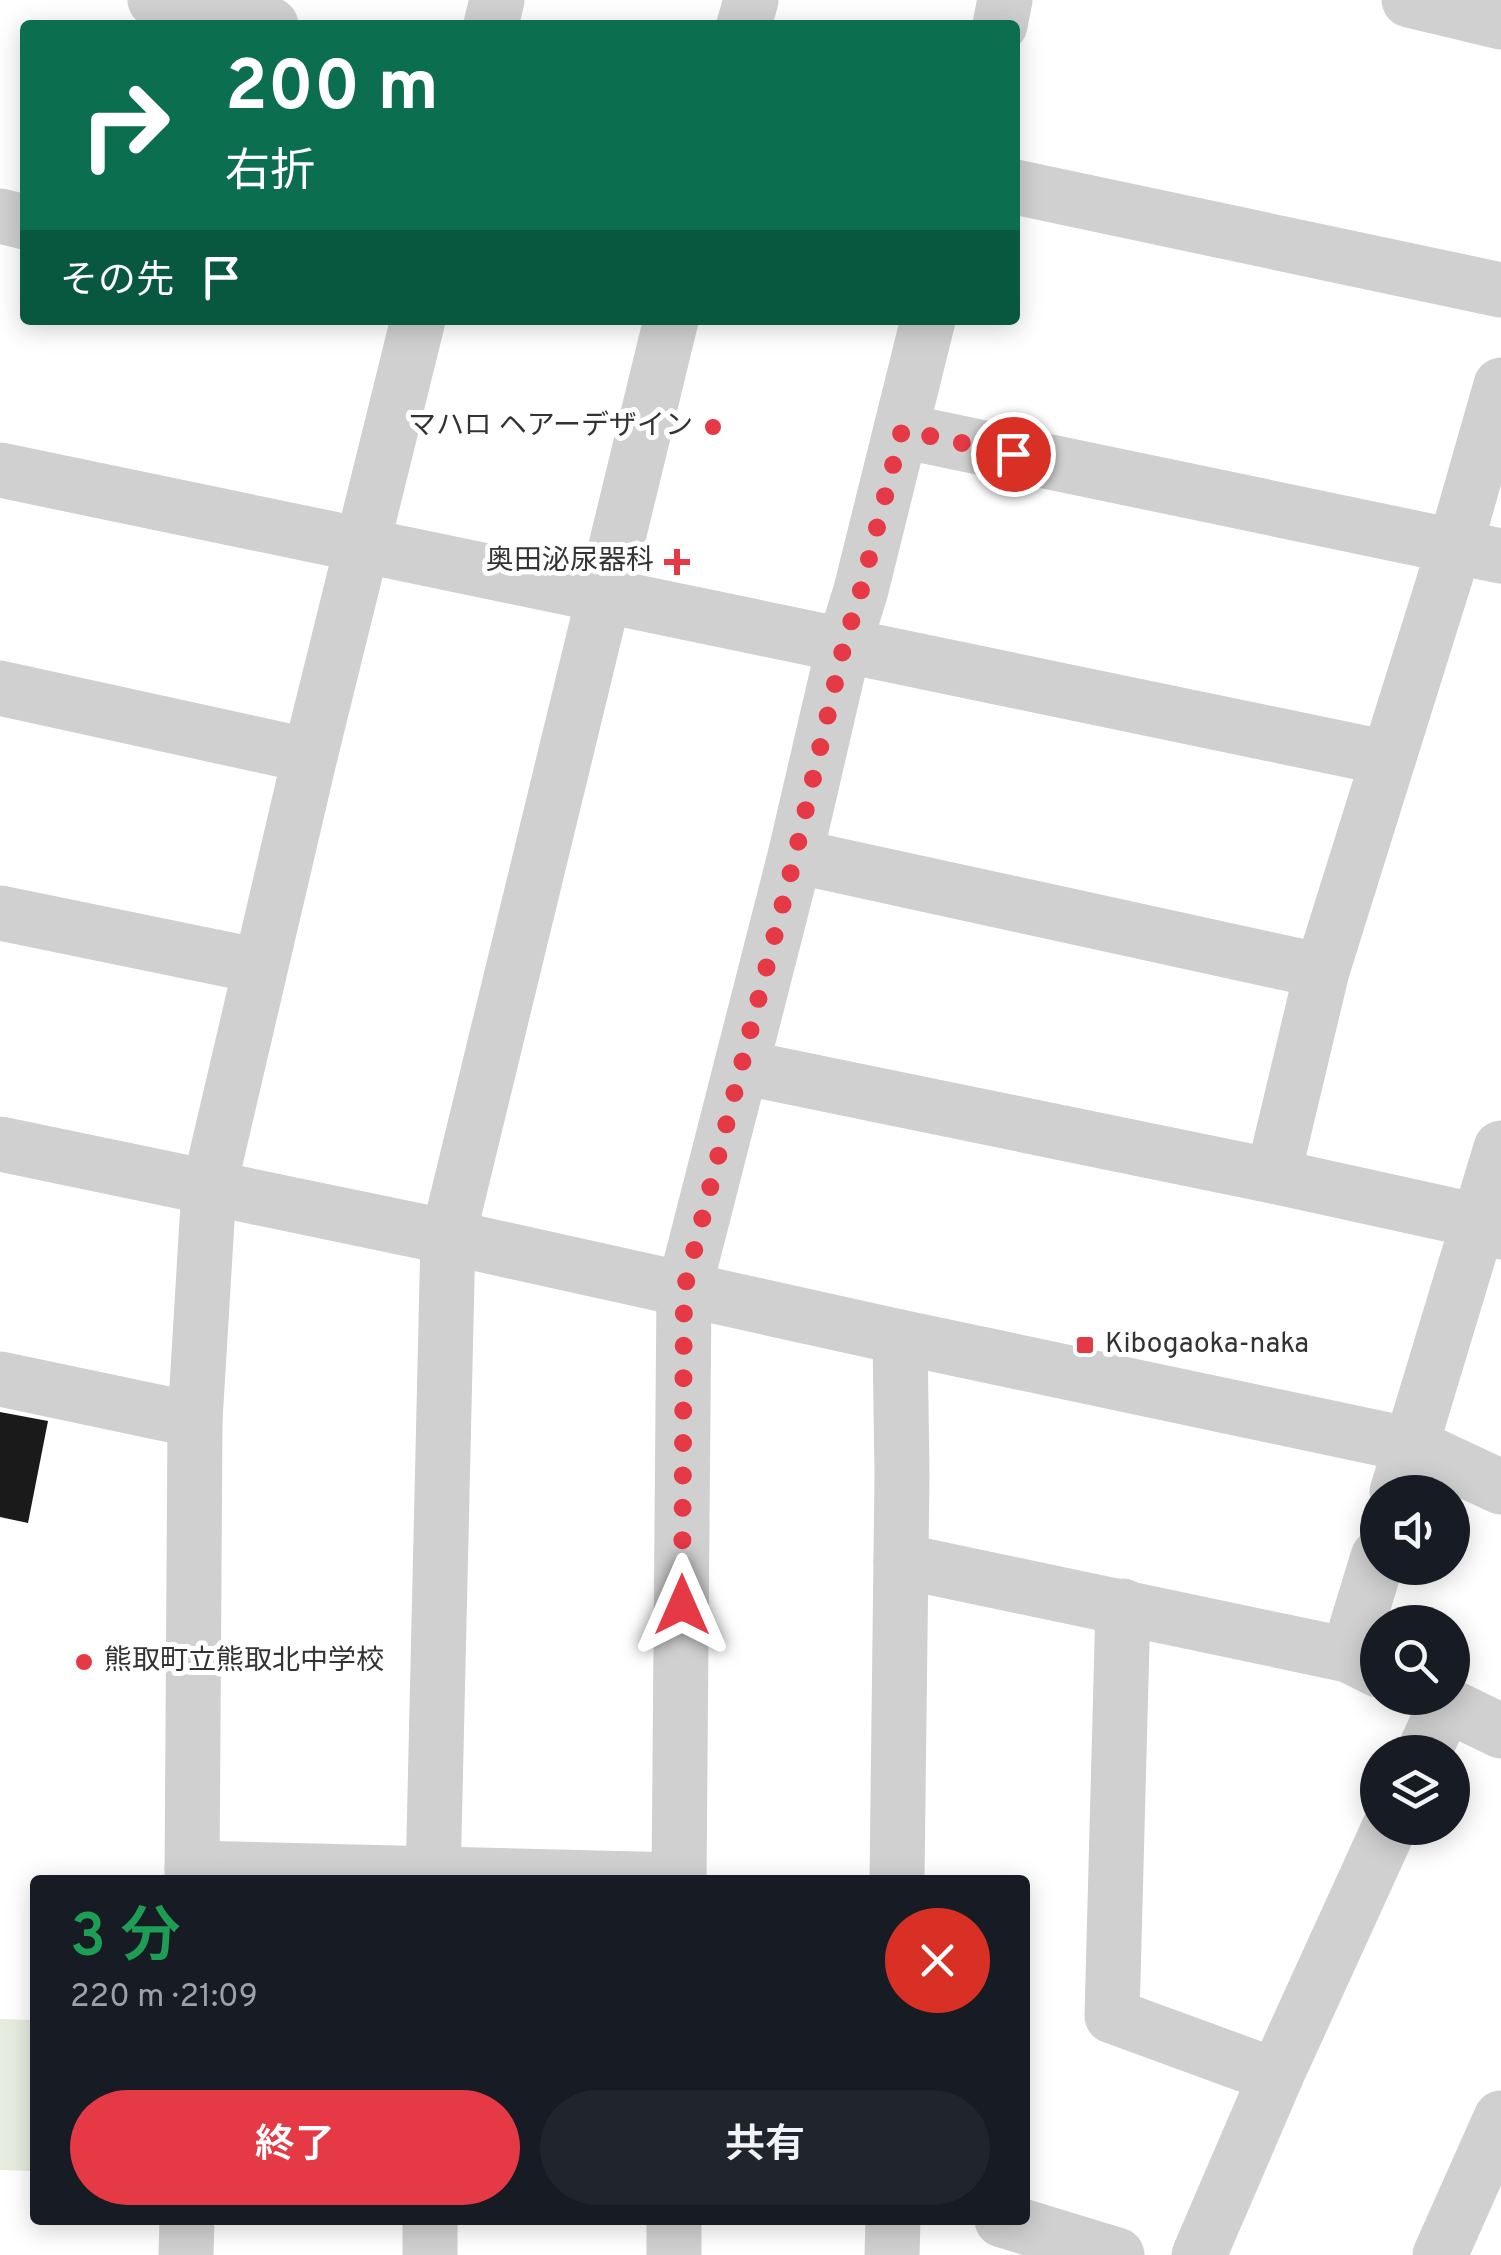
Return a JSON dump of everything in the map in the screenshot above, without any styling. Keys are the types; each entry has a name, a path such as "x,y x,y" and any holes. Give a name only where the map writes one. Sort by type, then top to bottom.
{"street":[{"path":"155,0 248,20"},
{"path":"1409,0 1501,22"},
{"path":"1020,188 1501,290"},
{"path":"272,1875 192,1874 195,1420 209,1188 259,966 417,325"},
{"path":"433,1875 448,1237 670,325"},
{"path":"679,1875 684,1290 927,325"},
{"path":"1273,1176 1322,971 1387,758 1478,551 1501,385"},
{"path":"902,430 1478,551"},
{"path":"0,470 1387,758"},
{"path":"0,688 310,756"},
{"path":"795,856 1322,971"},
{"path":"0,913 259,966"},
{"path":"741,1067 1273,1176 1490,1227"},
{"path":"0,1144 448,1237 900,1338 1404,1469 1501,1487"},
{"path":"1404,1469 1490,1227 1501,1148"},
{"path":"898,1875 900,1338"},
{"path":"0,1379 195,1420"},
{"path":"901,1561 1123,1606 1360,1661"},
{"path":"1123,1606 1112,2016 1276,2076"},
{"path":"1469,1715 1501,1730"},
{"path":"1199,2255 1382,1845"},
{"path":"1440,2255 1501,2118"},
{"path":"186,2255 187,2225"},
{"path":"430,2225 430,2255"},
{"path":"674,2225 674,2255"},
{"path":"892,2255 893,2225"},
{"path":"1018,2225 1117,2255"}],"shaded area":[{"path":"0,2019 30,2020 30,2171 0,2170"}],"building":[{"path":"0,1412 48,1421 28,1523 0,1517"}],"place":[{"name":"マハロ ヘアーデザイン","path":"713,427"},
{"name":"奥田泌尿器科","path":"677,562"},
{"name":"Kibogaoka-naka","path":"1085,1345"},
{"name":"熊取町立熊取北中学校","path":"84,1662"}],"route":[{"path":"682,1605 684,1290 795,856 844,645 902,430 1013,454"}]}
